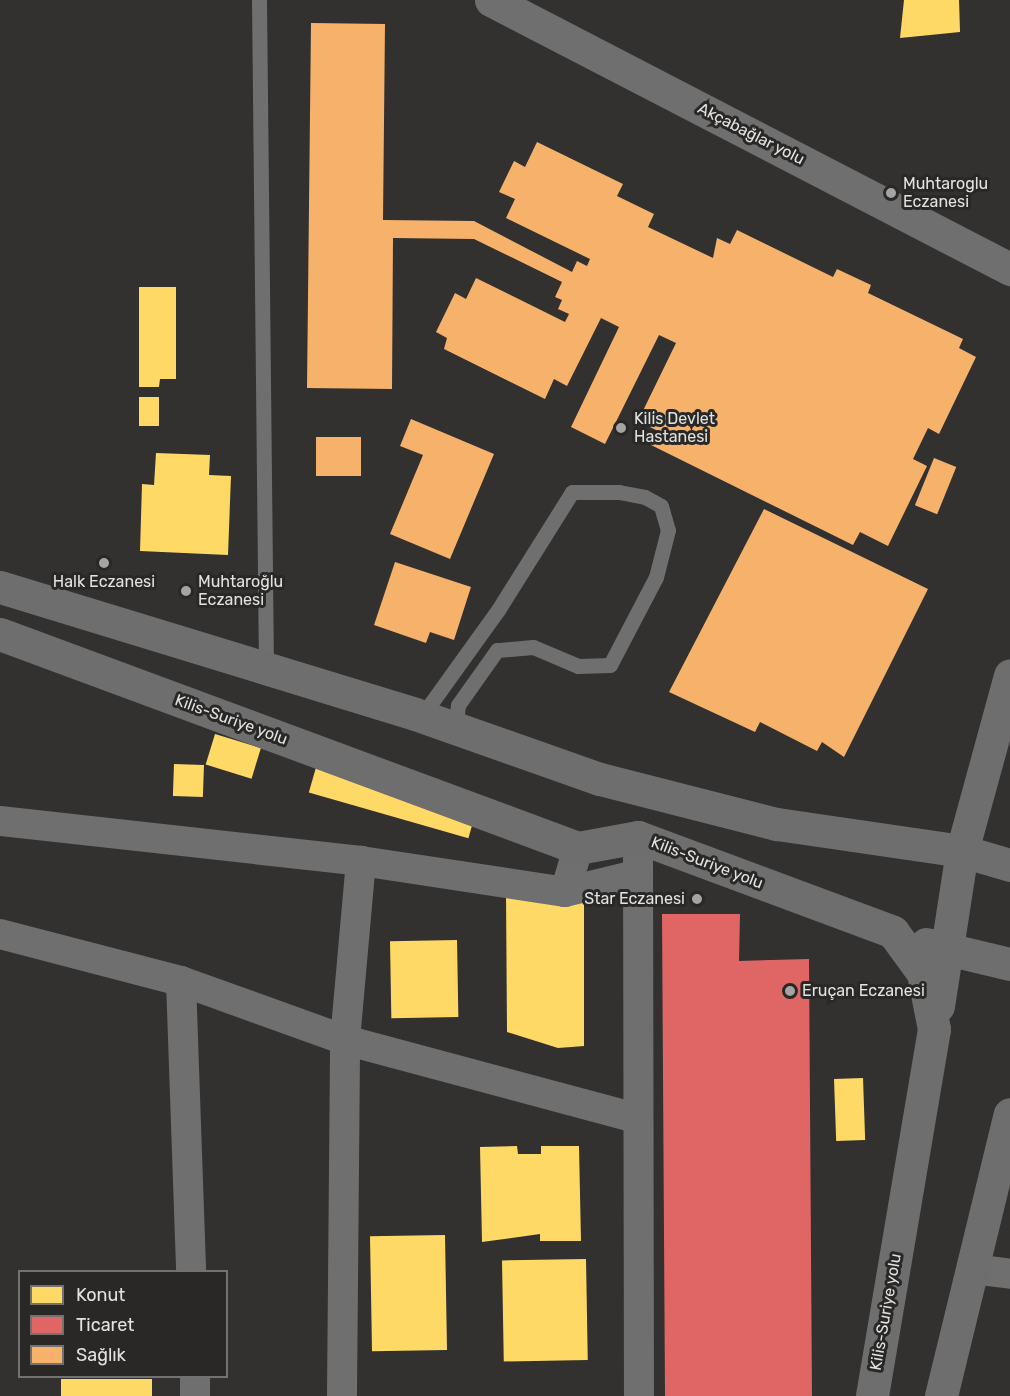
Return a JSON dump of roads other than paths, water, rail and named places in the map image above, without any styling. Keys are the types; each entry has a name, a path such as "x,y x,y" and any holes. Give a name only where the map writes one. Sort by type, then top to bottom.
{"highway":[{"path":"0,587 266,672 415,714 600,779 777,824 962,851 1010,865"},
{"name":"Kilis-Suriye yolu","path":"0,634 578,848 638,837 893,932 923,973 934,1029 872,1396"},
{"path":"934,1029 962,851 1010,675"},
{"path":"893,932 946,951 1010,964"},
{"path":"941,1396 1010,1114"}],"street":[{"name":"Akçabağlar yolu","path":"491,0 1009,267"},
{"path":"0,820 361,861 565,891 636,875"},
{"path":"638,837 636,875 639,1396"},
{"path":"565,891 578,848"},
{"path":"342,1396 345,1040 361,861"},
{"path":"0,934 181,981 345,1040 637,1118"},
{"path":"181,981 191,1270"},
{"path":"972,1269 1010,1274"},
{"path":"195,1378 195,1396"}],"lane":[{"path":"259,0 266,672"},
{"path":"415,714 429,706 498,610 572,492 628,494 661,506 668,530 656,577 610,665 578,666 533,647 497,650 458,705 456,728"}],"place":[{"name":"Muhtaroglu Eczanesi","path":"891,193"},
{"name":"Kilis Devlet Hastanesi","path":"621,428"},
{"name":"Halk Eczanesi","path":"104,563"},
{"name":"Muhtaroğlu Eczanesi","path":"186,591"},
{"name":"Star Eczanesi","path":"697,899"},
{"name":"Eruçan Eczanesi","path":"790,991"}]}
